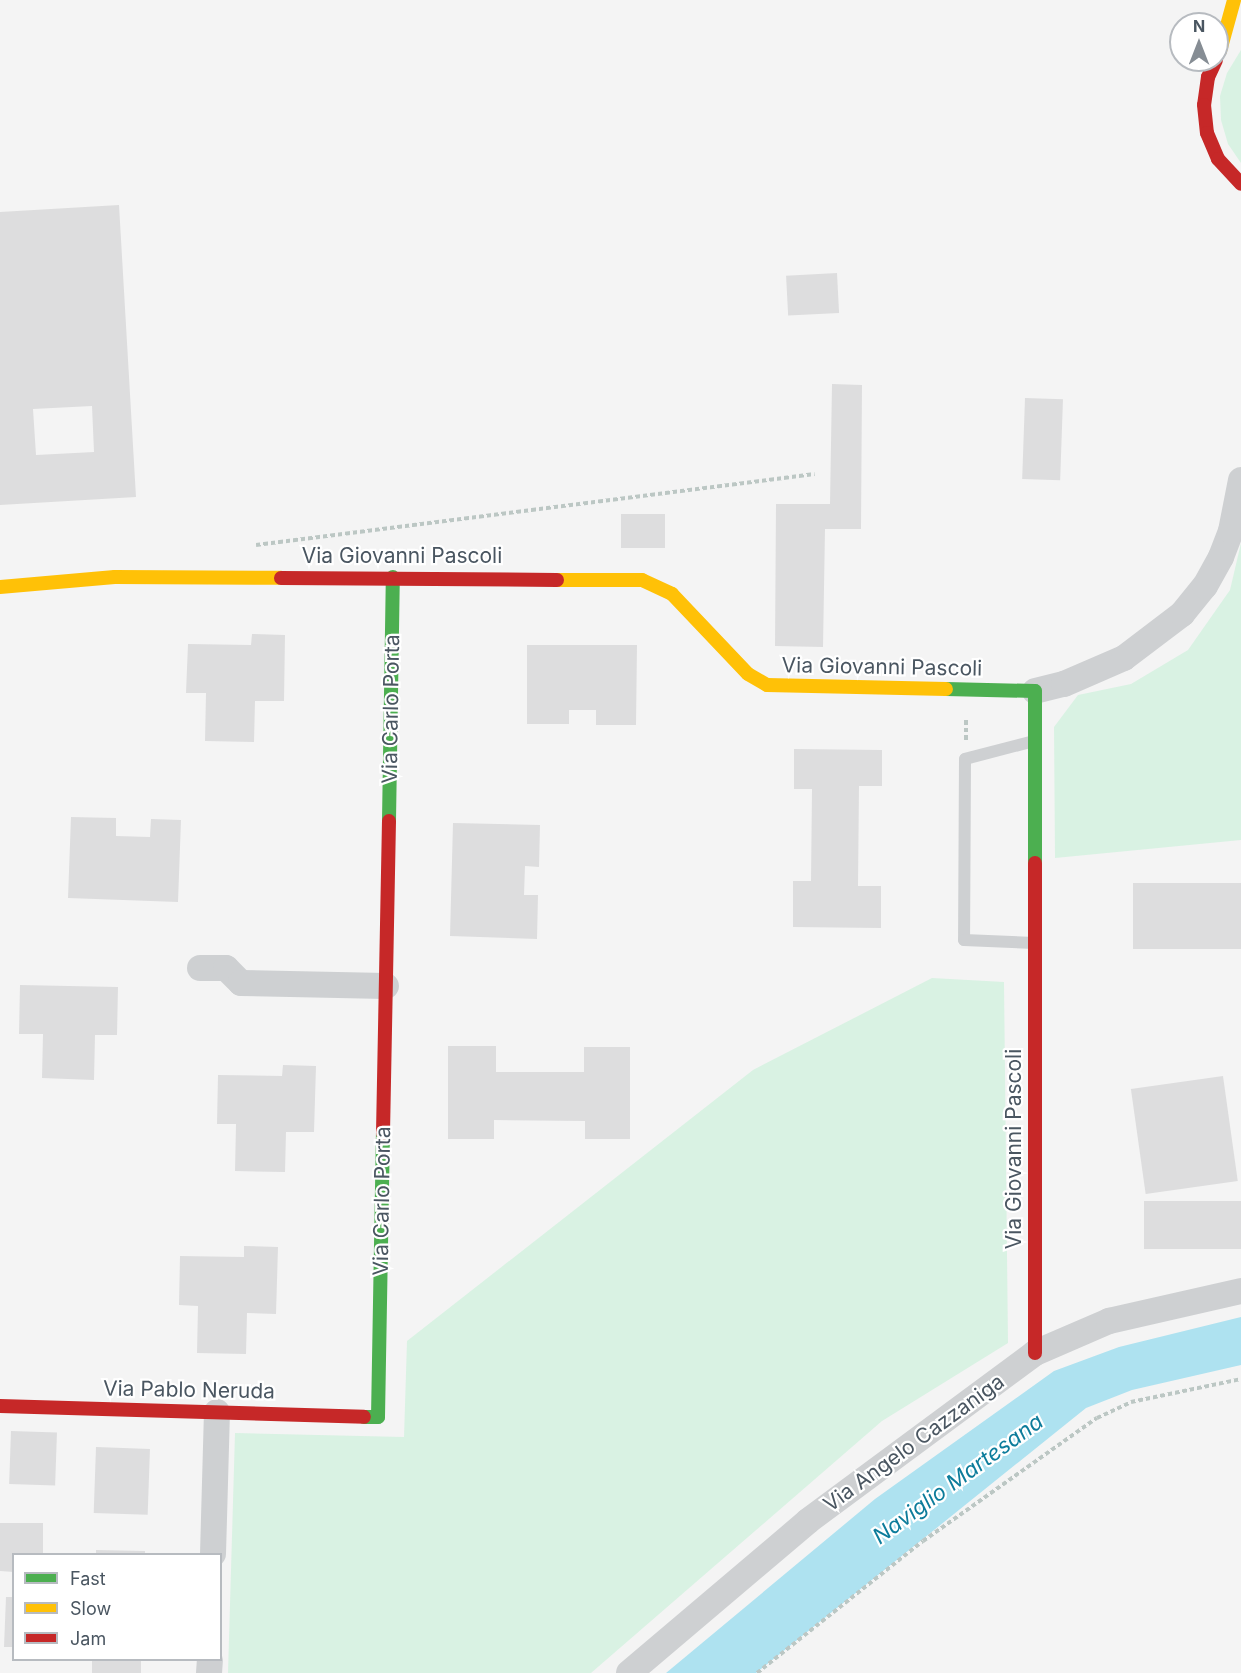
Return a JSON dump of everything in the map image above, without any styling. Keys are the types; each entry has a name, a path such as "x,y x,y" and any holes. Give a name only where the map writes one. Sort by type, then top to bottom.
{"street":[{"path":"1229,18 1234,0"},
{"path":"1229,43 1241,28"},
{"path":"1210,72 1204,105 1207,132 1218,159 1239,187"},
{"path":"1035,690 1070,682 1124,658 1182,614 1205,586 1221,557 1230,531 1241,480"},
{"name":"Via Giovanni Pascoli","path":"0,587 115,577 642,580 672,594 748,674 767,685 1035,690 1035,1353"},
{"name":"Via Carlo Porta","path":"378,1417 393,577"},
{"path":"200,968 226,968 241,982 386,986"},
{"name":"Via Angelo Cazzaniga","path":"628,1673 808,1521 1035,1353 1109,1321 1241,1291"},
{"name":"Via Pablo Neruda","path":"0,1406 378,1417"},
{"path":"213,1553 217,1412"}],"lane":[{"path":"1035,741 965,759 964,940 1035,943"}],"path":[{"path":"247,545 815,474"},
{"path":"965,759 966,690"},
{"path":"757,1673 938,1529 1097,1418 1131,1402 1241,1378"}],"green space":[{"path":"1241,50 1241,163 1228,144 1221,120 1220,96 1229,70"},
{"path":"1241,543 1241,840 1055,858 1054,727 1078,695 1131,684 1188,650 1230,590"},
{"path":"932,978 1004,982 1008,1343 882,1421 591,1673 228,1673 235,1433 404,1437 407,1341 753,1070"}],"water":[{"name":"Naviglio Martesana","path":"1241,1317 1241,1365 1132,1390 1086,1408 756,1673 666,1673 875,1499 1054,1371 1119,1347"}],"building":[{"path":"119,205 136,497 0,505 0,212","holes":["92,406 94,452 36,455 33,409"]},
{"path":"837,273 839,313 788,316 786,276"},
{"path":"832,384 862,385 861,529 825,529 823,647 775,646 776,504 830,504"},
{"path":"1025,398 1063,399 1060,480 1022,479"},
{"path":"621,514 665,514 665,548 621,548"},
{"path":"252,634 285,635 284,701 255,701 254,742 205,741 206,693 186,693 188,644 251,645"},
{"path":"527,645 637,645 636,725 596,725 596,710 569,710 569,724 527,724"},
{"path":"794,749 882,750 882,786 859,786 858,886 881,886 881,928 793,927 793,881 811,881 812,789 794,789"},
{"path":"71,817 116,818 116,836 150,837 151,819 181,820 178,902 68,898"},
{"path":"453,823 540,825 539,867 525,866 524,895 538,895 537,939 450,936"},
{"path":"1133,883 1241,883 1241,949 1133,949"},
{"path":"20,985 118,987 117,1035 95,1035 94,1080 42,1078 43,1034 19,1034"},
{"path":"448,1046 496,1046 496,1072 584,1072 584,1047 630,1047 630,1139 585,1139 585,1121 494,1120 494,1139 448,1139"},
{"path":"283,1065 316,1066 314,1132 286,1132 285,1172 235,1171 236,1124 217,1124 218,1075 282,1076"},
{"path":"1223,1076 1238,1181 1146,1194 1131,1089"},
{"path":"1144,1201 1241,1201 1241,1249 1144,1249"},
{"path":"244,1246 278,1247 276,1314 247,1313 246,1354 197,1353 198,1306 179,1305 180,1256 244,1257"},
{"path":"11,1431 57,1433 55,1486 9,1484"},
{"path":"96,1447 150,1449 148,1515 94,1513"},
{"path":"0,1523 43,1523 43,1553 12,1553 12,1572 0,1571"},
{"path":"96,1550 145,1551 145,1553 96,1553"},
{"path":"6,1597 12,1597 12,1647 4,1647"},
{"path":"92,1661 141,1661 141,1673 92,1673"}],"traffic: fast":[{"path":"389,821 393,577"},
{"path":"946,689 1035,691 1035,863"},
{"path":"364,1417 378,1417 383,1133"}],"traffic: slow":[{"path":"1229,18 1234,0"},
{"path":"0,587 115,577 281,578"},
{"path":"557,580 642,580 672,594 748,674 767,685 946,689"}],"traffic: jam":[{"path":"1210,72 1204,105 1207,133 1218,159 1241,184"},
{"path":"281,578 557,580"},
{"path":"383,1133 389,821"},
{"path":"1035,863 1035,1353"},
{"path":"0,1406 364,1417"}]}
